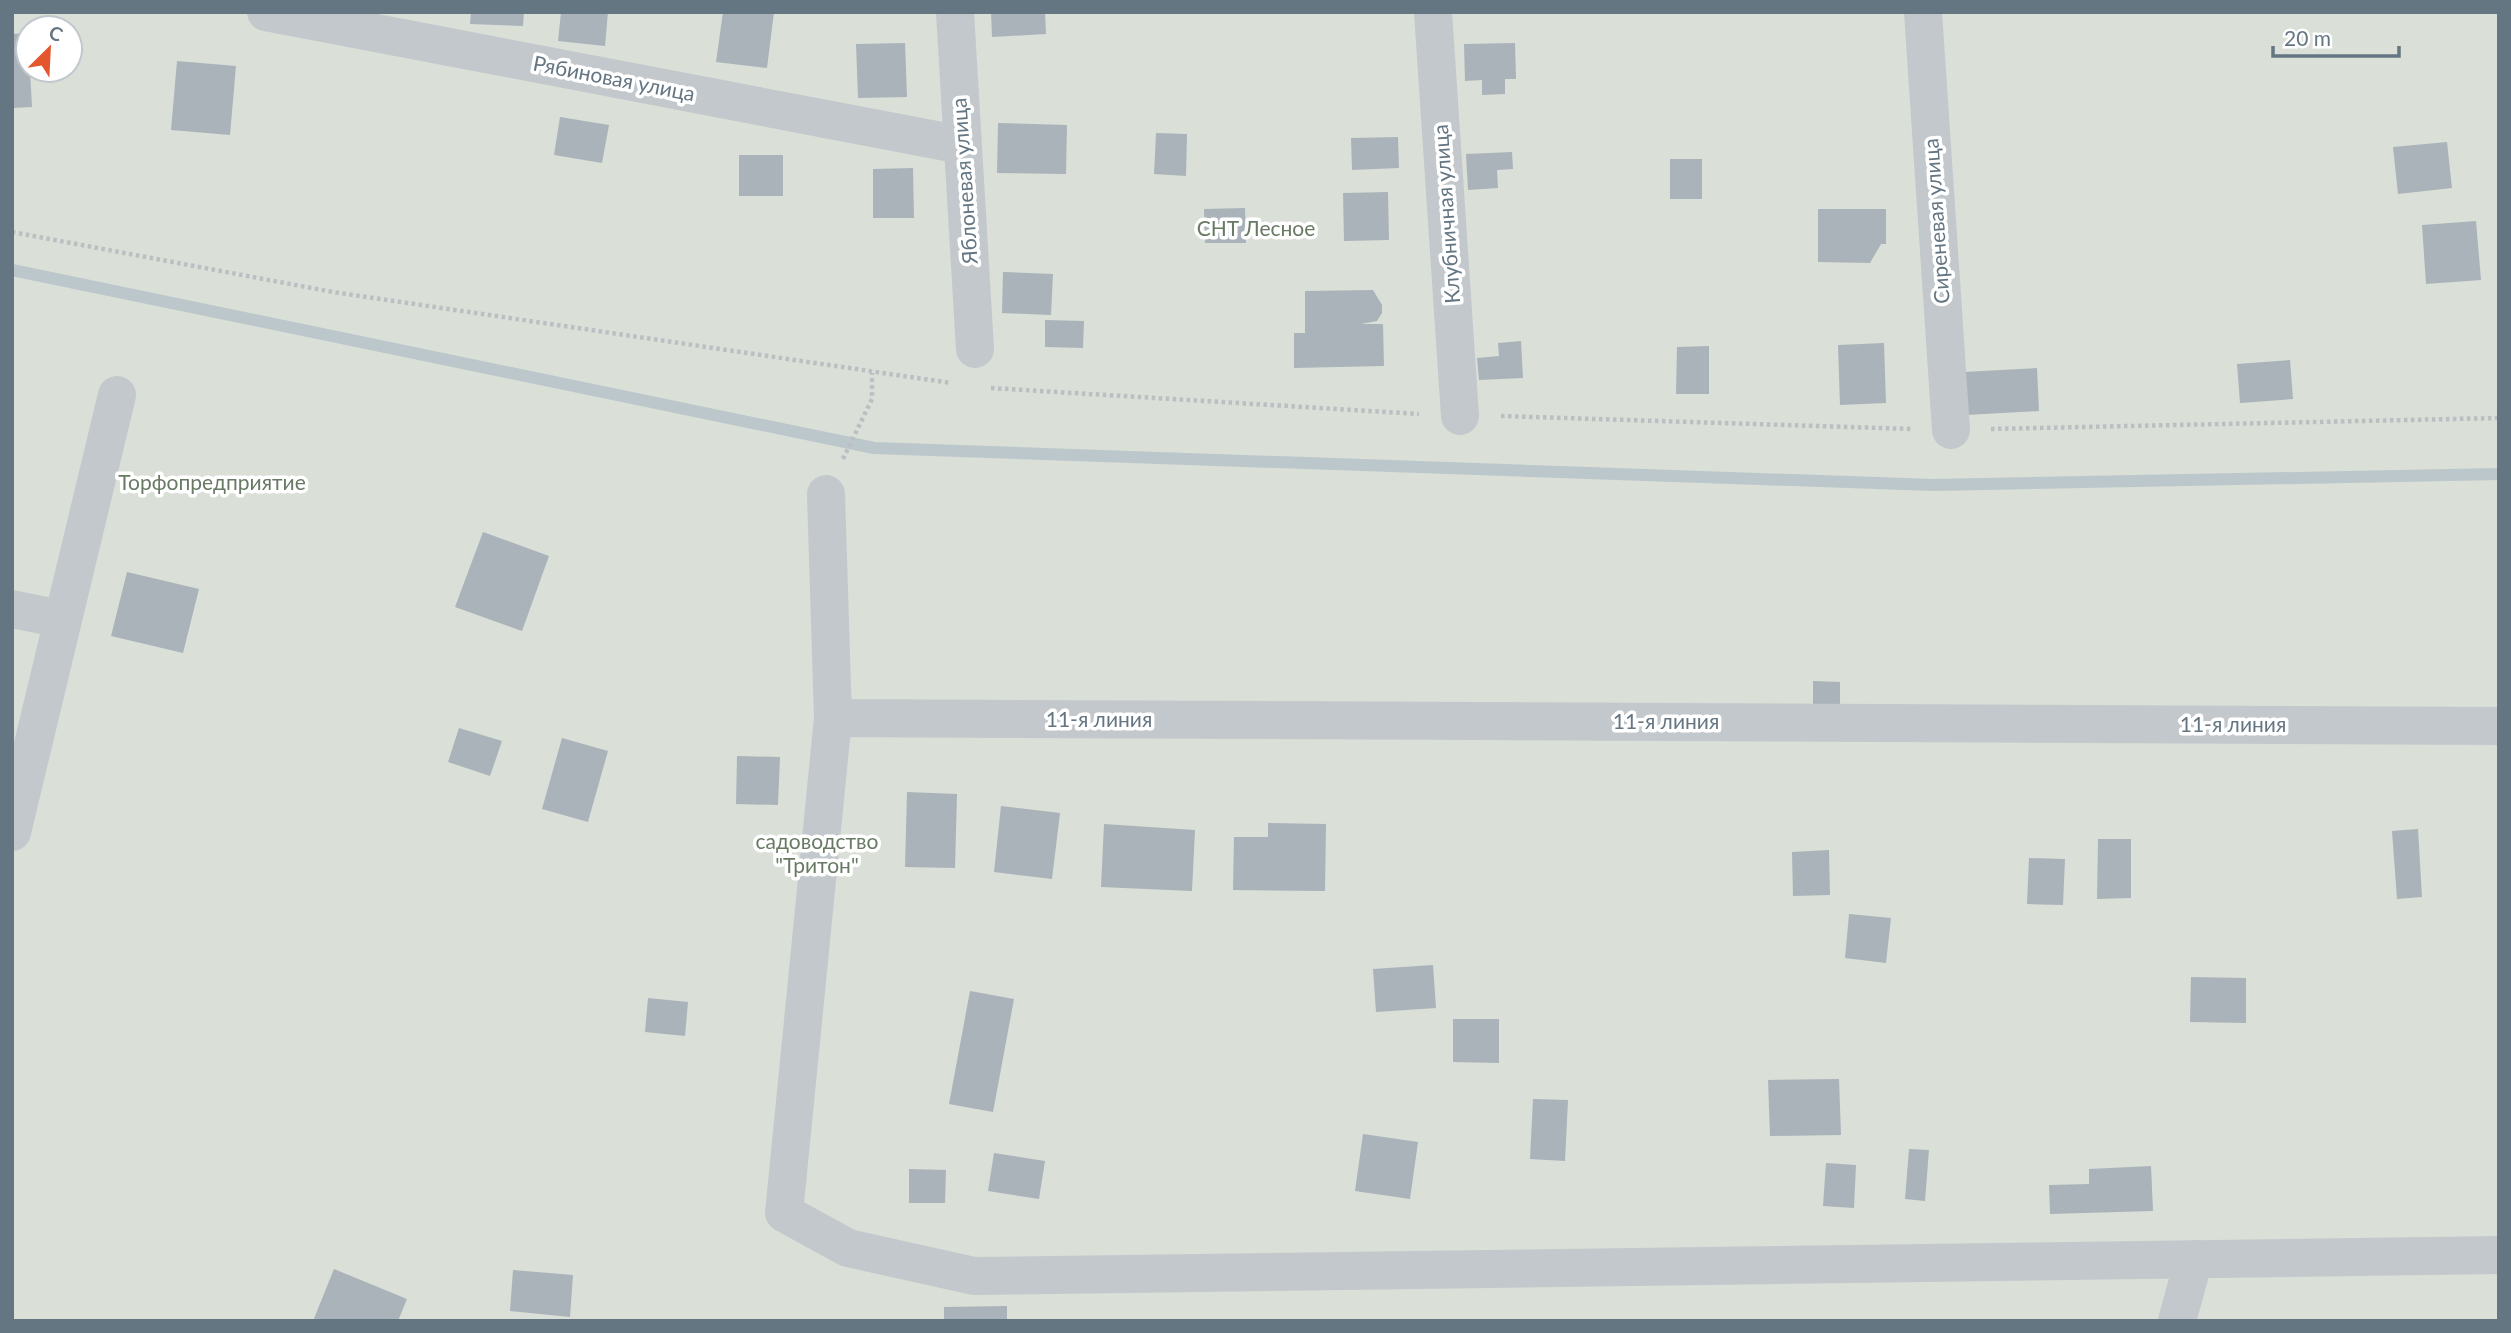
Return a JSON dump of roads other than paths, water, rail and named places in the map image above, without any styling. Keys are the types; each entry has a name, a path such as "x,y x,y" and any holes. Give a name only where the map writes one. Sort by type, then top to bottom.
{"street":[{"name":"Рябиновая улица","path":"266,12 962,145"},
{"name":"Яблоневая улица","path":"955,12 975,349"},
{"name":"Клубничная улица","path":"1433,12 1460,416"},
{"name":"Сиреневая улица","path":"1923,12 1951,430"},
{"path":"12,832 61,619 117,395"},
{"path":"826,494 833,719 784,1213 848,1248 974,1276 2499,1255"},
{"path":"12,609 61,619"},
{"name":"11-я линия","path":"833,719 2499,726"},
{"path":"2177,1321 2194,1259"}],"waterway":[{"path":"12,270 874,448 1933,485 2499,474"}],"park label":[{"name":"СНТ Лесное","path":"1256,229"},
{"name":"Торфопредприятие","path":"212,483"},
{"name":"садоводство \"Тритон\"","path":"817,854"}]}
